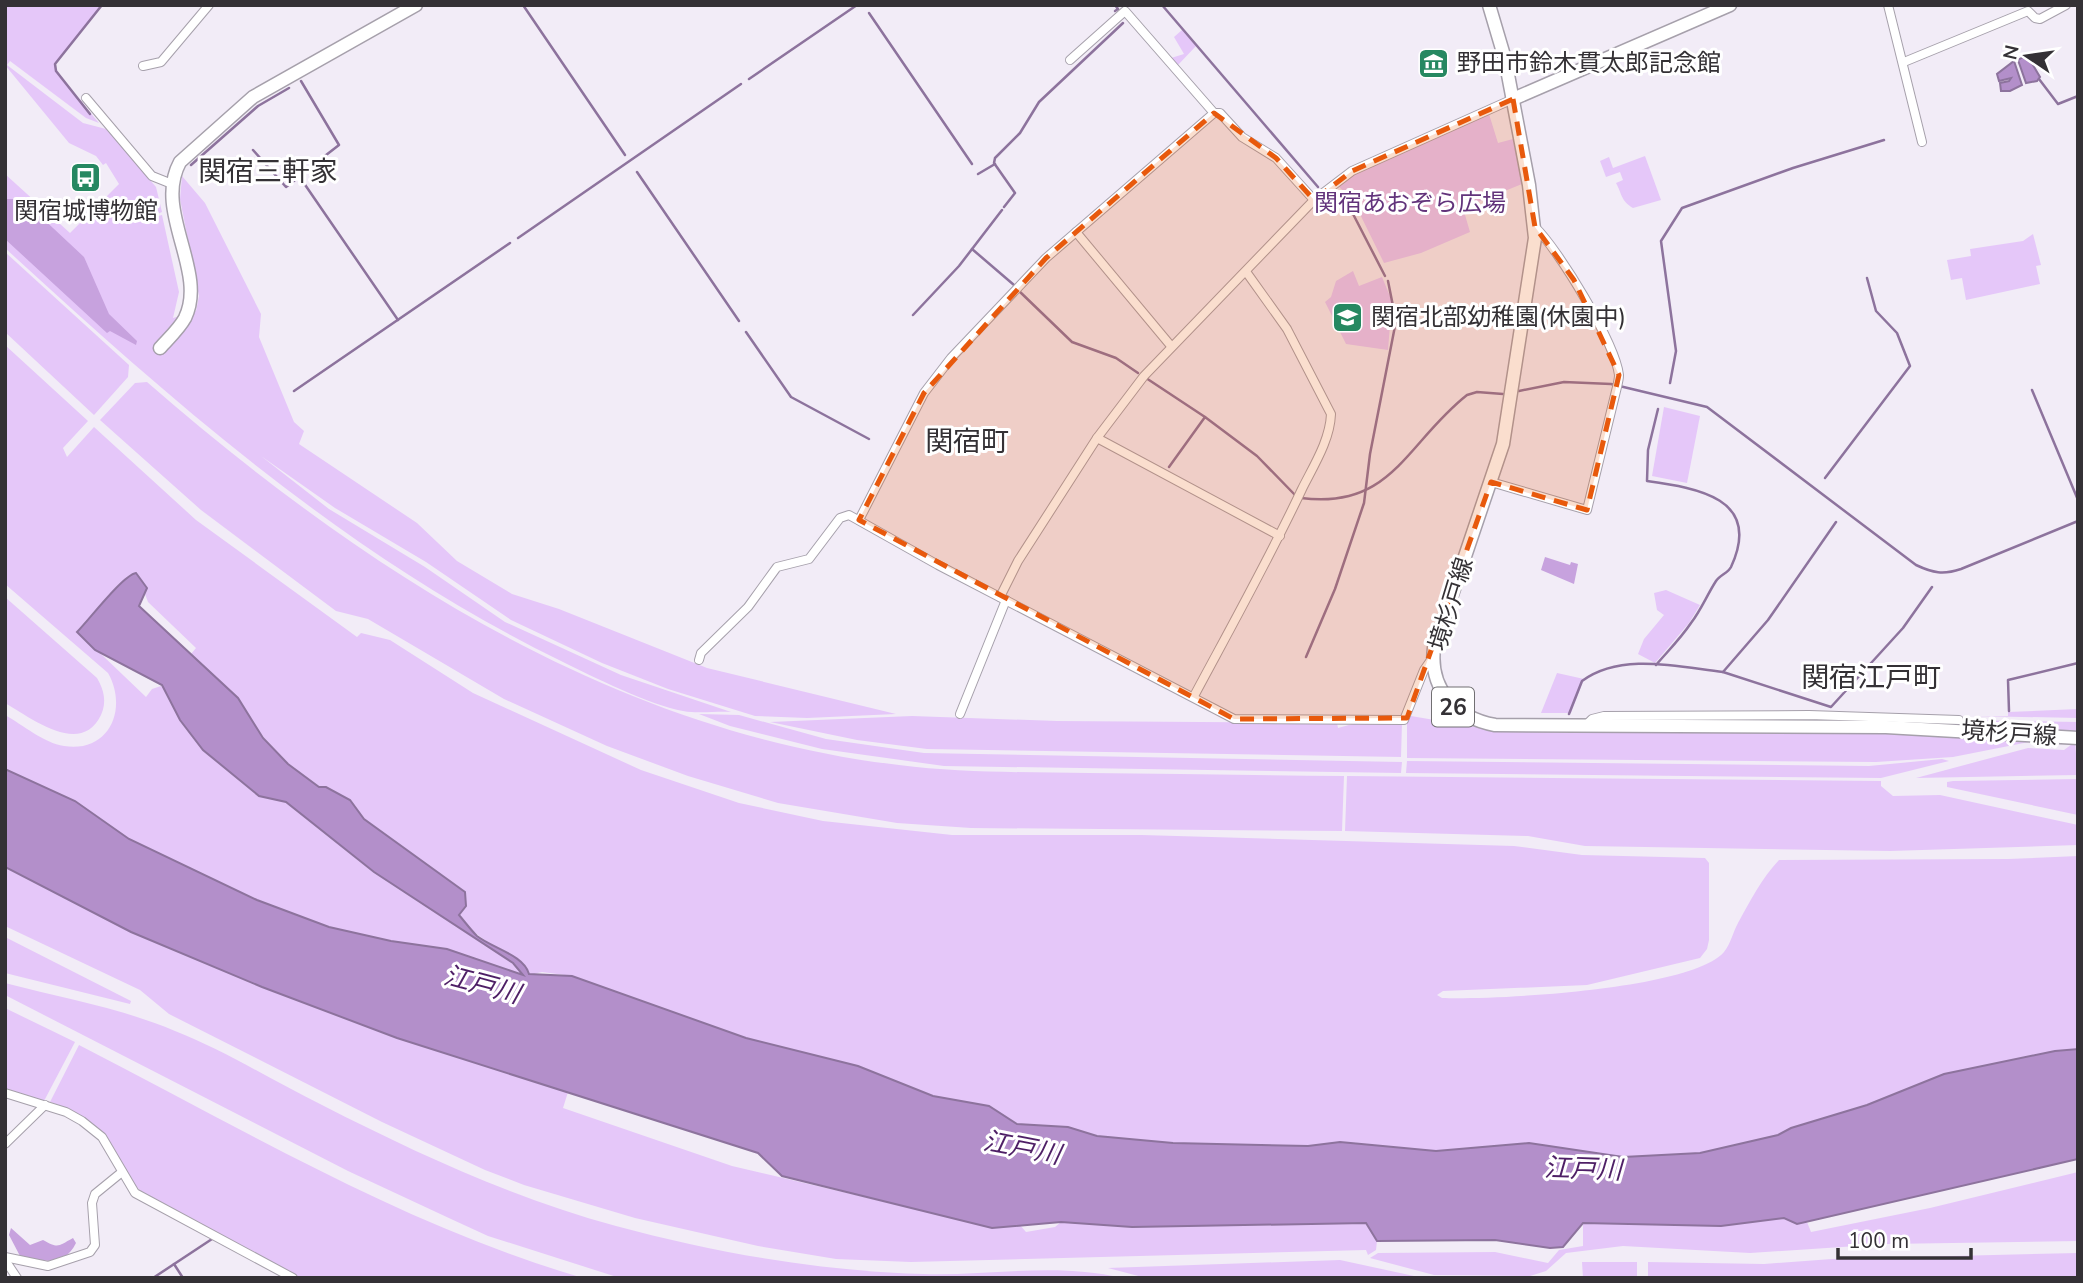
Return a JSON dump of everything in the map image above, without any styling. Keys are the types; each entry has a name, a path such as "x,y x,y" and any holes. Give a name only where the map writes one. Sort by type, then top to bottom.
{"main road":[{"path":"160,348 184,320 190,298 172,184 176,169 190,150 253,97 416,5"},
{"name":"境杉戸線","path":"1489,5 1501,40 1535,227 1511,402 1491,482 1433,656 1436,675 1446,699 1472,719 1495,725 1874,727 2078,738"},
{"path":"1513,99 1730,5"}],"street":[{"path":"143,66 161,62 209,5"},
{"path":"1888,5 1922,142"},
{"path":"1904,62 2028,11 2040,19 2066,5"},
{"path":"1070,60 1125,11 1214,113"},
{"path":"86,98 152,176 172,184"},
{"path":"960,714 1018,561 1097,438 1171,346 1247,273 1314,200 1352,171 1513,99"},
{"path":"859,520 924,393 939,372 1006,298 1076,232 1214,113 1220,113 1242,138 1276,158 1314,200"},
{"path":"1491,482 1587,510 1616,391 1618,379 1603,334 1549,241 1535,227"},
{"path":"1076,232 1171,346"},
{"path":"1194,696 1280,536 1324,444 1331,414 1287,329 1247,273"},
{"path":"1097,438 1280,536"},
{"path":"699,660 701,653 748,607 777,567 809,559 840,518 849,515 1234,719 1404,720 1424,670 1433,656"},
{"path":"1585,726 1591,719 1604,716 1809,715 1959,720"},
{"path":"5,1094 45,1105 82,1121 102,1137 135,1193 293,1278"},
{"path":"5,1144 45,1105"},
{"path":"5,1259 48,1266 90,1252 95,1245 92,1203 95,1194 122,1172"},
{"path":"5,1259 17,1278"}],"highlighted area":[{"path":"1513,99 1535,227 1574,280 1619,375 1587,510 1491,482 1407,718 1234,719 859,520 924,393 1046,258 1214,113 1276,158 1314,200 1352,171"}],"green space":[{"path":"5,5 102,5 55,63 55,71 99,123 86,118 10,61 7,65 83,123 106,129 156,187 162,212 141,221 162,215 179,292 173,318 196,311 199,296 180,199 182,176 205,203 261,314 259,337 294,422 304,431 299,444 417,523 457,561 512,594 559,609 707,668 896,714 807,718 755,716 668,689 602,663 511,620 426,562 335,508 261,456 329,509 425,567 505,622 621,675 731,712 689,712 655,703 561,661 484,620 410,576 268,475 134,364 5,248 5,174 70,233 119,184 106,163 103,165 96,156 69,143 5,65"},
{"path":"1182,30 1196,46 1178,65 1171,58 1184,54 1174,37"},
{"name":"関宿あおぞら広場","path":"1489,114 1498,143 1513,139 1522,184 1463,208 1470,232 1421,253 1384,263 1353,200 1338,186 1353,174"},
{"path":"1645,156 1661,200 1633,208 1624,200 1616,183 1623,180 1620,172 1606,177 1600,161 1609,157 1613,168"},
{"path":"2033,234 2041,265 2036,266 2040,284 1966,300 1962,278 1951,280 1947,260 1971,256 1970,249 2023,241"},
{"path":"5,252 129,365 128,377 94,415 5,332"},
{"name":"関宿あおぞら広場","path":"1353,271 1359,286 1382,277 1392,301 1388,350 1346,344 1325,302 1331,297 1336,281"},
{"path":"5,345 88,421 63,448 67,457 94,427 196,520 357,637 361,633 390,640 473,693 641,770 739,803 823,821 952,835 1142,835 1514,846 1582,855 1705,858 1709,863 1709,940 1707,949 1700,958 1587,985 1443,991 1437,995 1442,998 1503,997 1590,990 1673,976 1705,965 1724,952 1757,890 1779,860 2078,856 2078,1049 2055,1051 1944,1074 1867,1105 1791,1128 1778,1135 1700,1153 1623,1157 1529,1143 1436,1151 1340,1142 1308,1146 1173,1143 1097,1136 1068,1127 1017,1124 989,1106 933,1096 858,1066 746,1038 572,976 542,972 529,975 464,924 459,915 465,892 364,819 350,800 326,787 320,787 288,764 256,729 238,698 191,654 196,648 148,602 145,594 147,588 119,584 78,632 146,697 152,689 161,686 166,689 180,720 203,750 259,796 286,802 374,872 513,963 523,975 447,949 391,941 329,927 257,900 129,839 75,801 5,769 5,715 56,744 80,746 93,742 111,725 116,700 108,673 5,584"},
{"path":"147,382 229,451 315,516 403,576 495,631 591,678 690,717 793,746 923,768 1018,772 1344,776 1342,831 971,828 897,823 778,803 688,776 607,746 504,699 368,619 336,611 201,510 100,420 135,383"},
{"path":"1664,407 1700,416 1687,483 1652,476"},
{"path":"1666,590 1700,605 1689,623 1655,663 1638,654 1644,639 1664,615 1657,610 1654,593"},
{"path":"5,597 97,678 103,692 104,705 101,715 92,727 81,733 69,734 42,724 5,703"},
{"path":"1557,673 1584,679 1571,713 1541,713"},
{"path":"2078,709 2078,718 1973,716 2008,716 2008,712"},
{"path":"699,714 739,715 826,739 924,753 1402,762 1401,773 944,766 822,749 730,726"},
{"path":"912,716 1057,721 1337,723 1338,728 1356,723 1402,723 1401,757 927,749 857,740 770,722"},
{"path":"1411,716 1499,731 1876,731 2034,741 1953,757 1876,762 1407,758 1407,723"},
{"path":"1833,718 2078,722 2078,732 1859,721 1595,721"},
{"path":"2075,742 2078,775 1916,778 2028,748 2064,750"},
{"path":"1942,759 1949,761 1881,778 1406,773 1407,761 1869,766"},
{"path":"1347,776 1881,781 1881,786 1893,796 1940,795 2078,825 2078,845 1890,851 1585,846 1528,836 1345,831"},
{"path":"2078,779 2078,815 1947,787 1947,782 1953,781"},
{"path":"5,867 133,932 240,978 403,1038 568,1092 563,1108 732,1166 992,1227 1019,1224 1026,1232 1055,1227 1061,1222 1132,1227 1367,1223 1377,1241 1376,1250 1368,1255 1366,1250 911,1262 836,1259 758,1246 635,1218 524,1185 485,1170 382,1122 169,1014 140,990 5,926"},
{"path":"5,937 131,1001 130,1004 5,973"},
{"path":"5,983 155,1023 213,1048 429,1157 502,1188 616,1226 730,1252 845,1269 923,1274 1048,1270 1097,1273 1122,1278 620,1278 488,1236 348,1171 5,995"},
{"path":"5,1008 75,1042 44,1101 5,1089"},
{"path":"79,1045 389,1204 517,1257 583,1278 301,1278 141,1191 131,1180 114,1148 100,1130 72,1111 50,1102"},
{"path":"2078,1172 2078,1241 1887,1244 1750,1253 1623,1246 1566,1253 1546,1271 1530,1276 1434,1275 1370,1258 1378,1253 1495,1252 1548,1263 1559,1250 1583,1246 1583,1223 1721,1226 1784,1218 1797,1224 1807,1222 1811,1232 1930,1208"},
{"path":"2078,1253 2078,1278 1648,1278 1648,1262 1764,1264 1832,1259"},
{"path":"1340,1260 1414,1276 1146,1278 1108,1268"},
{"path":"1582,1262 1637,1262 1637,1278 1583,1278"}],"shaded area":[{"path":"5,199 22,199 84,257 109,314 137,341 136,345 110,331 107,333 5,239"},
{"path":"1545,557 1570,565 1571,562 1578,564 1574,584 1541,570"},
{"path":"11,1228 30,1245 43,1240 58,1245 73,1238 76,1243 71,1251 59,1259 44,1261 28,1258 20,1256 9,1235"}],"water":[{"path":"2027,55 2040,77 2037,81 2026,83 2018,60"},
{"path":"2014,61 2022,85 2010,91 2001,91 2000,83 2011,78 1999,81 1997,74"},
{"name":"江戸川","path":"136,573 147,588 139,606 238,698 263,738 288,764 319,787 326,787 350,800 364,819 465,892 466,906 459,915 477,936 521,962 529,974 572,976 746,1038 858,1066 933,1096 989,1106 1017,1124 1068,1127 1097,1136 1173,1143 1308,1146 1340,1142 1436,1151 1529,1143 1623,1157 1700,1153 1778,1135 1791,1128 1867,1105 1944,1074 2055,1051 2078,1049 2078,1159 1797,1224 1784,1218 1721,1226 1583,1223 1563,1247 1550,1248 1495,1240 1377,1241 1366,1223 1132,1227 1061,1222 992,1228 782,1176 758,1153 397,1038 262,987 131,932 5,867 5,769 75,801 129,839 257,900 329,927 391,941 447,949 523,975 513,963 374,872 286,802 259,796 203,750 180,720 162,685 95,650 77,632 115,589"}],"waterway":[{"path":"90,114 56,71 55,64 102,5"},
{"path":"523,5 625,155"},
{"path":"749,79 857,5"},
{"path":"1115,5 1118,9 1115,11"},
{"path":"1162,5 1318,187"},
{"path":"869,13 972,164"},
{"path":"1004,207 1015,193 994,163 995,158 1020,133 1039,102 1123,23"},
{"path":"2039,79 2058,104 2078,96"},
{"path":"301,81 339,145 299,176 398,320"},
{"path":"518,238 741,84"},
{"path":"191,165 258,106 289,88"},
{"path":"1670,383 1676,351 1661,241 1682,208 1793,168 1884,140"},
{"path":"253,150 286,187 299,177"},
{"path":"978,174 995,164"},
{"path":"637,172 739,321"},
{"path":"1332,196 1352,212 1385,276"},
{"path":"913,315 959,266 1002,210"},
{"path":"294,391 510,243"},
{"path":"972,249 1014,285"},
{"path":"1825,478 1910,366 1897,333 1876,311 1867,278"},
{"path":"1306,657 1335,589 1364,503 1370,454 1396,321 1388,281"},
{"path":"1018,290 1072,342 1116,358 1138,373"},
{"path":"746,332 791,397 869,439"},
{"path":"1146,378 1205,417"},
{"path":"1519,391 1564,382 1611,384 1707,407 1916,565 1933,571 1949,572 1961,569 2078,521"},
{"path":"2032,390 2078,500"},
{"path":"1301,498 1332,499 1357,494 1395,469 1467,395 1477,392 1503,394"},
{"path":"1656,665 1687,629 1716,581 1730,569 1739,544 1738,525 1732,511 1720,501 1686,488 1647,481 1648,450 1658,409"},
{"path":"1169,467 1205,417 1257,456 1296,496"},
{"path":"1569,714 1582,681 1597,672 1614,667 1651,664 1723,672 1768,620 1836,522"},
{"path":"1723,672 1831,707 1903,628 1932,587"},
{"path":"2009,711 2008,680 2078,663"},
{"path":"153,1278 212,1239"},
{"path":"174,1264 183,1278"}],"place":[{"name":"野田市鈴木貫太郎記念館","path":"1434,63"},
{"name":"関宿城博物館","path":"86,177"},
{"name":"関宿北部幼稚園(休園中)","path":"1348,317"}],"district":[{"name":"関宿三軒家","path":"268,172"},
{"name":"関宿町","path":"967,442"},
{"name":"関宿江戸町","path":"1871,678"}]}
